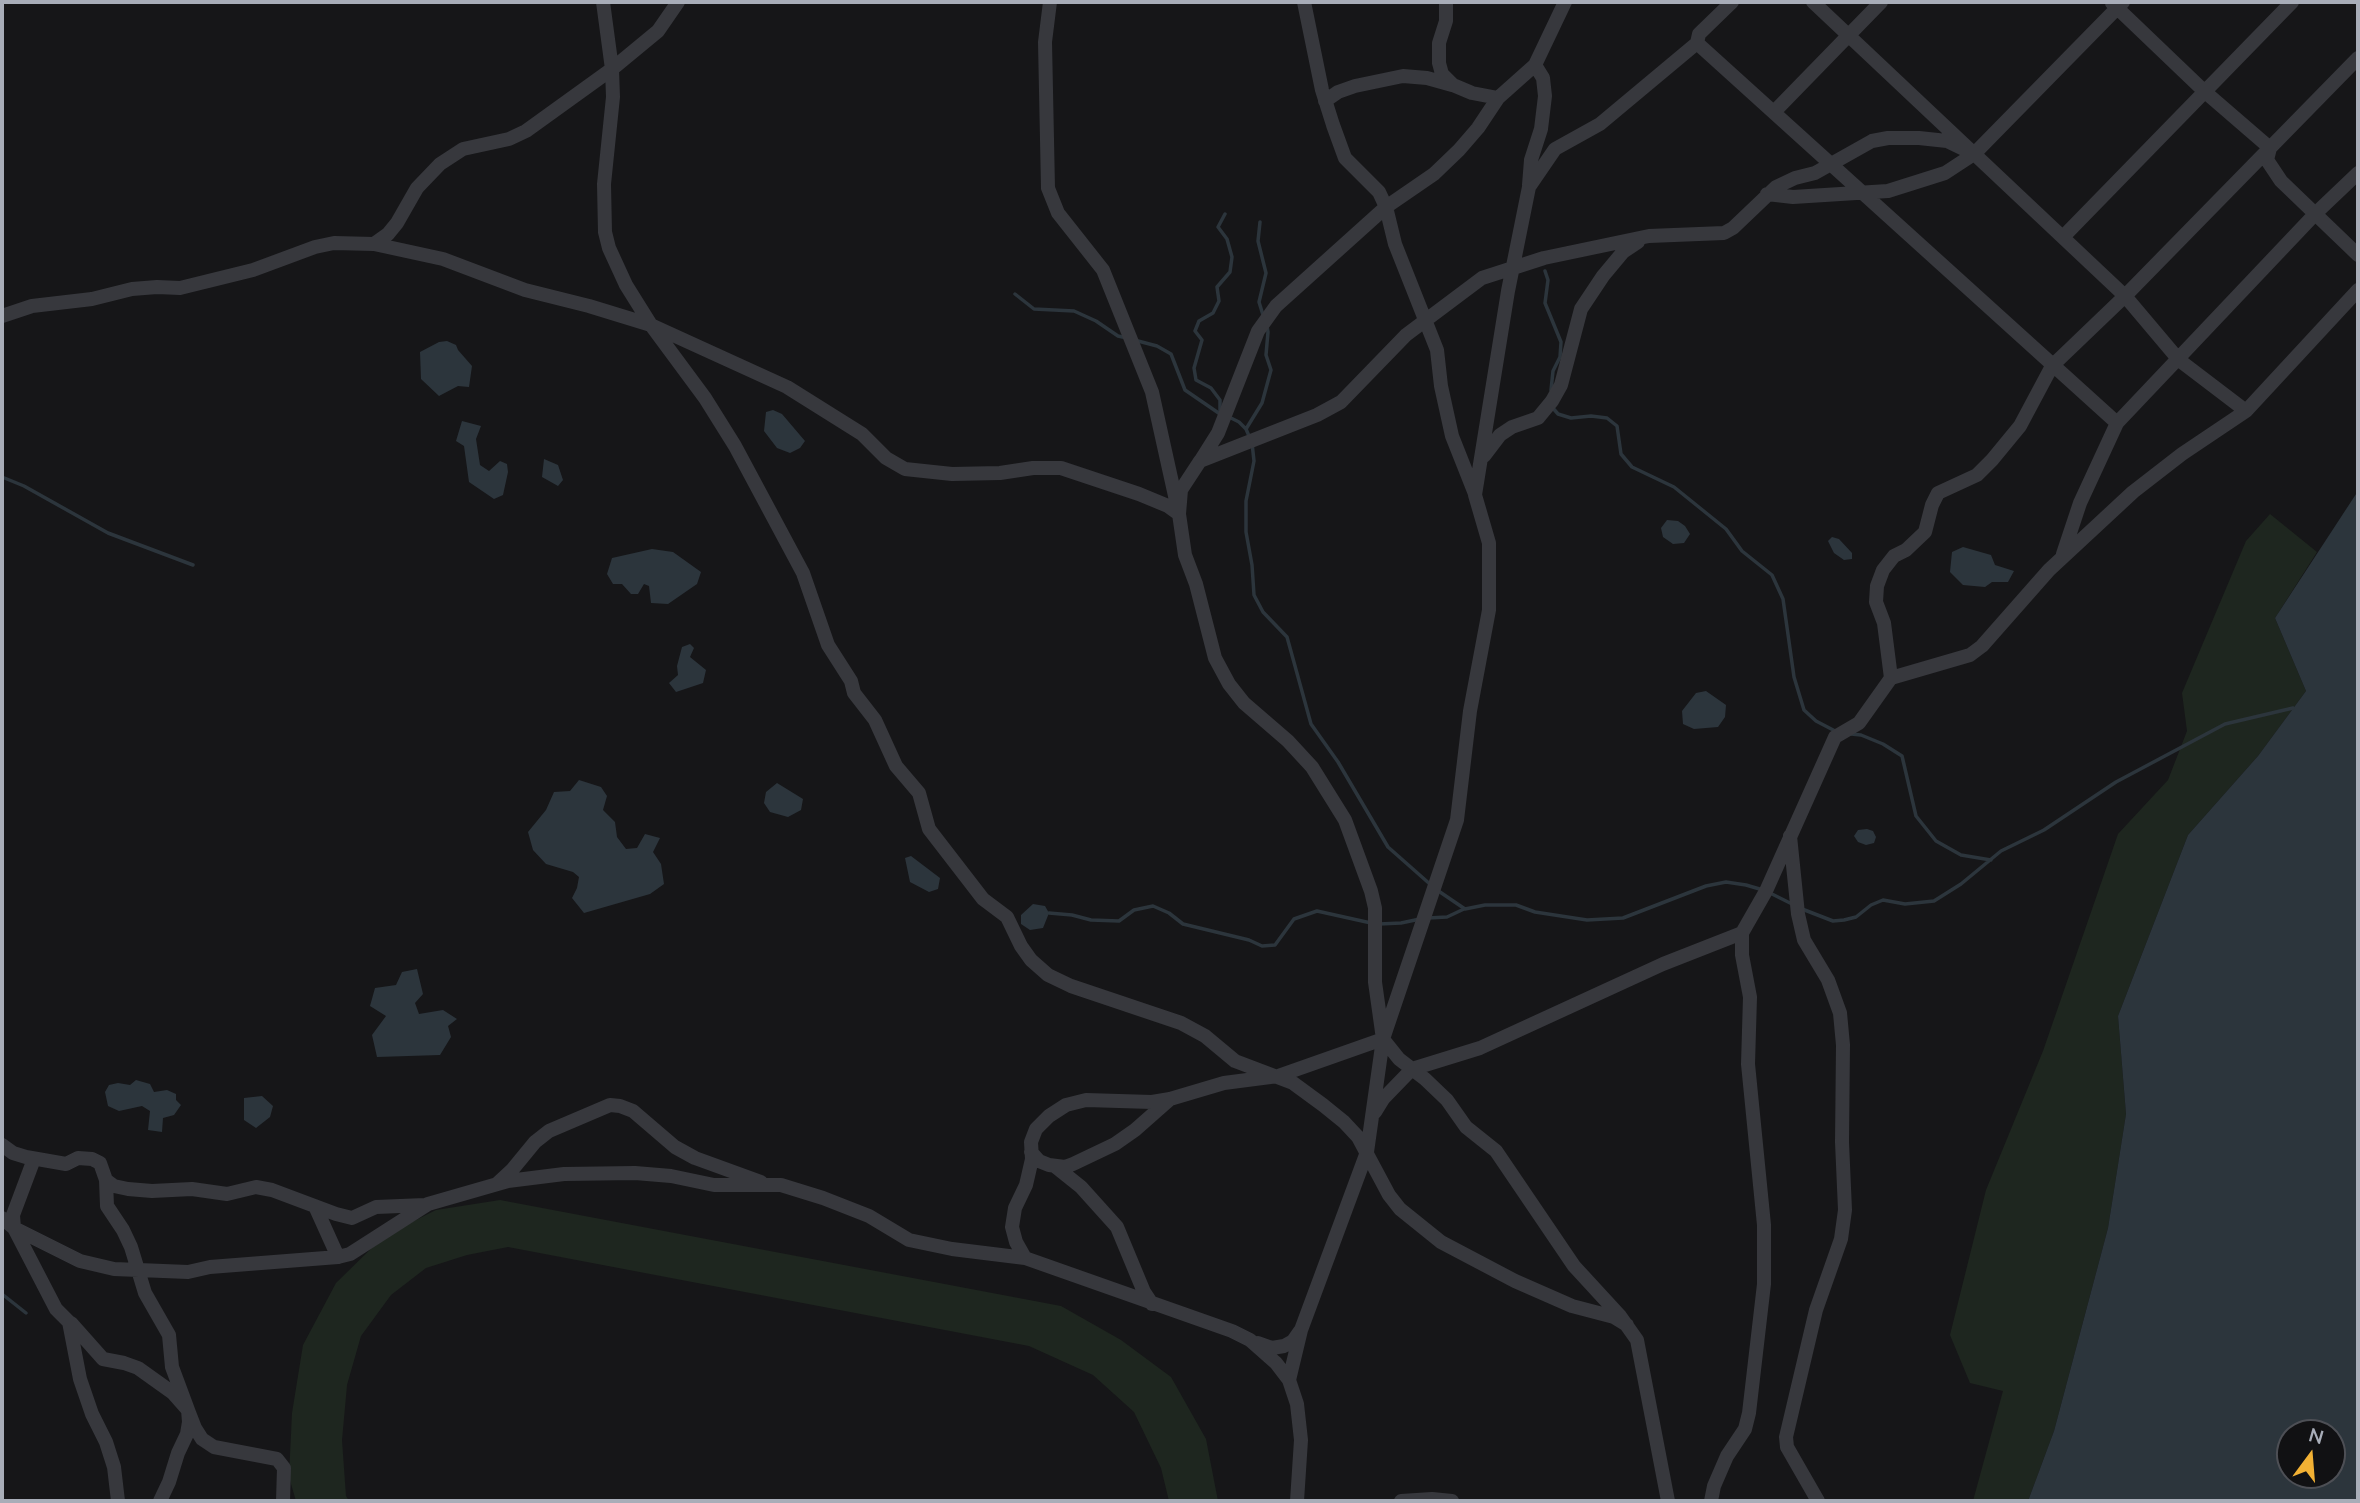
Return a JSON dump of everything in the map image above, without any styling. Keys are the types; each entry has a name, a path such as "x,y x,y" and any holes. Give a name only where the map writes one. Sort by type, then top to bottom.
{"street":[{"path":"603,2 613,97 604,184 608,248 626,285 651,325 705,398 735,446 803,573 828,645 851,681 854,694 875,720 896,766 919,793 929,829 983,899 1007,917 1021,946 1031,960 1048,975 1071,986 1181,1023 1205,1035 1235,1061 1293,1083 1344,1122 1358,1137 1399,1209 1441,1242 1572,1306 1615,1317 1627,1325"},
{"path":"374,244 388,234 417,188 440,164 463,149 509,139 526,131 612,69 658,31 678,2"},
{"path":"1050,2 1045,42 1048,188 1058,213 1102,270 1152,392 1179,514 1185,555 1196,584 1215,658 1244,703 1288,741 1312,767 1345,820 1376,908 1375,982 1383,1038 1399,1059 1447,1100 1466,1127 1496,1151 1574,1266 1627,1325 1637,1340 1668,1501"},
{"path":"1289,1380 1301,1330 1367,1152 1383,1038 1457,820 1471,711 1489,610 1489,543 1475,495 1452,436 1441,386 1437,350 1395,244 1386,207 1379,192 1345,158 1325,100 1304,2"},
{"path":"1446,2 1446,21 1439,43 1439,63 1442,74 1453,85"},
{"path":"1179,514 1181,490 1218,433 1258,331 1276,306 1386,207 1434,174 1459,150 1478,128 1498,97 1535,65 1564,2"},
{"path":"1529,187 1555,149 1600,124 1697,43 1699,34 1732,2"},
{"path":"1813,2 2125,296 2179,360 2246,411"},
{"path":"1774,112 1881,2"},
{"path":"2063,237 2292,2"},
{"path":"1768,194 1793,197 1888,191 1945,173 1974,155 2117,4 2204,91 2270,148"},
{"path":"1697,43 2117,423"},
{"path":"1891,678 1884,623 1876,602 1877,586 1883,570 1894,556 1906,550 1925,532 1938,493 1977,475 2020,426 2053,366 2358,58"},
{"path":"1475,495 1513,266 1529,187 1531,160 1541,129 1545,96 1543,78 1535,65"},
{"path":"1325,100 1355,86 1403,76 1427,78 1472,93 1498,97"},
{"path":"1200,461 1317,415 1341,401 1426,318 1482,278 1513,266 1648,236 1724,233 1733,228 1776,187 1815,173 1872,141 1888,138 1947,141 1974,155"},
{"path":"2270,148 2267,160 2281,180 2358,255"},
{"path":"2062,558 2080,503 2117,423 2316,213 2358,173"},
{"path":"1482,458 1500,435 1512,427 1538,418 1552,401 1561,385 1580,309 1623,252 1648,236"},
{"path":"2,316 32,306 92,299 132,289 180,288 253,270 315,247 334,243 374,244 443,259 525,290 651,325 787,387 862,434 886,458 905,468 952,474 1000,474 1033,468 1061,468 1139,494 1168,506 1179,514"},
{"path":"1711,1501 1714,1486 1727,1456 1745,1429 1749,1413 1764,1283 1764,1225 1748,1064 1750,997 1742,955 1742,933 1766,891 1835,737 1859,723 1891,678 1970,655 1982,646 2062,558 2133,492 2182,454 2246,411 2358,290"},
{"path":"1790,835 1798,914 1804,940 1828,980 1840,1013 1843,1045 1842,1142 1845,1210 1841,1239 1816,1310 1786,1437 1787,1447 1818,1501"},
{"path":"1371,1119 1383,1099 1412,1069 1480,1048 1662,964 1742,933"},
{"path":"1025,1258 1016,1242 1012,1227 1015,1208 1029,1174 1031,1142 1036,1129 1066,1105 1086,1100 1152,1102 1170,1099 1224,1083 1278,1076 1383,1038"},
{"path":"1056,1167 1065,1167 1115,1144 1170,1099"},
{"path":"496,1184 512,1170 535,1142 549,1131 610,1105 633,1111 675,1147 695,1158 765,1184"},
{"path":"2,1145 13,1153 34,1159 66,1164 78,1158 92,1159 100,1163 106,1180 107,1206 123,1230 145,1293 169,1335 172,1367 195,1428 202,1439 214,1447 277,1459 284,1468 283,1501"},
{"path":"1031,1152 1039,1161 1056,1167 1081,1187 1117,1227 1144,1292 1152,1304"},
{"path":"34,1159 13,1215 14,1228 56,1309 103,1359 138,1368 159,1381 188,1410 187,1434 160,1501"},
{"path":"106,1180 128,1189 152,1191 192,1189 227,1194 256,1187 291,1196 352,1218 376,1207 428,1205 496,1184 564,1174 592,1172 671,1176 713,1185 781,1185 869,1216 909,1240 952,1249 1025,1258 1232,1331 1272,1348 1293,1341 1301,1330"},
{"path":"2,1218 14,1228 80,1261 114,1269 188,1272 210,1267 350,1254 428,1205"},
{"path":"315,1206 338,1257"},
{"path":"69,1322 80,1379 114,1467 118,1501"},
{"path":"1250,1340 1276,1363 1289,1380 1297,1404 1301,1440 1297,1501"},
{"path":"1401,1501 1452,1501"}],"shaded area":[{"path":"447,341 456,345 472,366 469,387 458,386 439,396 421,379 420,352"},
{"path":"773,410 782,414 805,441 800,448 790,453 777,448 764,431 766,412"},
{"path":"462,421 481,426 476,439 480,465 489,471 500,461 507,464 503,495 494,499 469,482 464,446 456,441"},
{"path":"544,459 558,465 563,480 558,486 542,477"},
{"path":"2358,491 2358,1501 2028,1501 2054,1431 2108,1228 2126,1114 2118,1016 2188,835 2258,756 2306,691 2275,618"},
{"path":"2270,514 2317,552 2275,618 2306,691 2258,756 2188,835 2118,1016 2126,1114 2108,1228 2054,1431 2028,1501 1973,1501 2003,1391 1970,1383 1950,1335 1986,1190 2043,1051 2118,834 2168,780 2187,731 2182,693 2246,541"},
{"path":"1667,520 1678,521 1685,526 1690,534 1684,543 1673,544 1663,537 1661,528"},
{"path":"1832,537 1839,539 1852,553 1852,559 1844,560 1834,553 1828,541"},
{"path":"1963,547 1991,555 1995,565 2014,571 2008,582 1992,582 1985,587 1963,585 1950,572 1952,552"},
{"path":"652,549 673,552 701,572 697,584 668,604 651,603 649,586 644,584 638,594 631,594 622,584 613,584 607,574 612,558"},
{"path":"690,644 694,648 690,657 706,670 703,683 676,692 669,683 678,675 677,666 682,647"},
{"path":"1706,691 1726,705 1725,717 1718,727 1694,729 1683,724 1682,711 1696,693"},
{"path":"579,780 601,787 607,796 603,810 615,822 617,837 626,849 637,848 645,834 660,838 653,852 661,864 664,884 650,894 584,913 572,898 579,877 573,872 546,864 533,850 528,832 546,810 554,792 570,791"},
{"path":"777,783 803,799 801,810 788,817 770,812 764,803 766,792"},
{"path":"1858,830 1873,831 1876,837 1874,843 1866,845 1858,842 1854,836"},
{"path":"911,856 940,878 938,889 929,892 910,882 905,858"},
{"path":"1033,904 1045,906 1049,913 1043,928 1030,930 1021,924 1021,915"},
{"path":"417,969 423,994 415,1003 419,1014 443,1010 457,1019 448,1026 451,1037 440,1055 377,1057 372,1035 386,1016 370,1006 375,988 396,985 402,972"},
{"path":"136,1080 150,1084 154,1092 167,1090 176,1094 176,1100 181,1105 174,1115 163,1118 162,1132 148,1130 150,1111 142,1106 119,1111 108,1106 105,1092 109,1085 130,1085"},
{"path":"262,1096 273,1106 270,1117 256,1128 244,1120 244,1098"},
{"path":"500,1200 1061,1306 1121,1340 1171,1377 1206,1439 1218,1501 1169,1501 1161,1468 1134,1412 1093,1375 1029,1346 508,1247 467,1255 426,1268 391,1295 361,1336 347,1385 342,1440 346,1496 349,1501 296,1501 289,1477 292,1413 303,1345 336,1283 384,1236 436,1210"}],"waterway":[{"path":"1220,410 1220,400 1211,388 1196,380 1194,368 1202,340 1195,331 1199,321 1213,313 1219,301 1217,287 1230,272 1232,257 1227,239 1218,227 1225,214"},
{"path":"1260,222 1258,241 1266,273 1259,302 1263,315"},
{"path":"1545,271 1548,280 1545,303 1561,342 1551,390"},
{"path":"1015,294 1034,309 1074,311 1096,321 1118,336 1127,338"},
{"path":"1246,429 1262,403 1271,370 1266,355 1267,326"},
{"path":"1138,341 1157,346 1171,354 1185,390 1220,414"},
{"path":"1552,407 1558,414 1571,418 1607,418 1617,426 1621,454 1632,467 1674,487 1726,529 1742,551 1772,575 1783,599 1794,677 1804,710 1816,721 1837,732"},
{"path":"1227,416 1239,422 1249,436"},
{"path":"1252,443 1254,461 1246,501 1246,532 1254,595 1263,612 1287,637 1311,724 1338,762 1388,847 1431,885"},
{"path":"2,477 24,486 108,533 193,565"},
{"path":"1802,909 1833,921 1856,917 1871,905 1883,900 1905,904 1934,901 1961,884 2001,851 2044,830 2116,782 2225,724 2293,708"},
{"path":"1851,734 1883,744 1902,756 1916,816 1936,841 1961,855 1991,860"},
{"path":"1437,890 1465,909 1485,905 1516,905 1535,912 1587,920 1623,918 1706,886 1726,882 1763,890"},
{"path":"1770,893 1792,904"},
{"path":"1049,913 1091,920 1119,921 1134,910 1153,906 1169,913 1183,924 1249,940 1262,946 1275,945 1294,919 1317,911 1371,923"},
{"path":"1428,918 1447,917 1464,909"},
{"path":"1379,924 1420,919"},
{"path":"2,1294 26,1313"}]}
